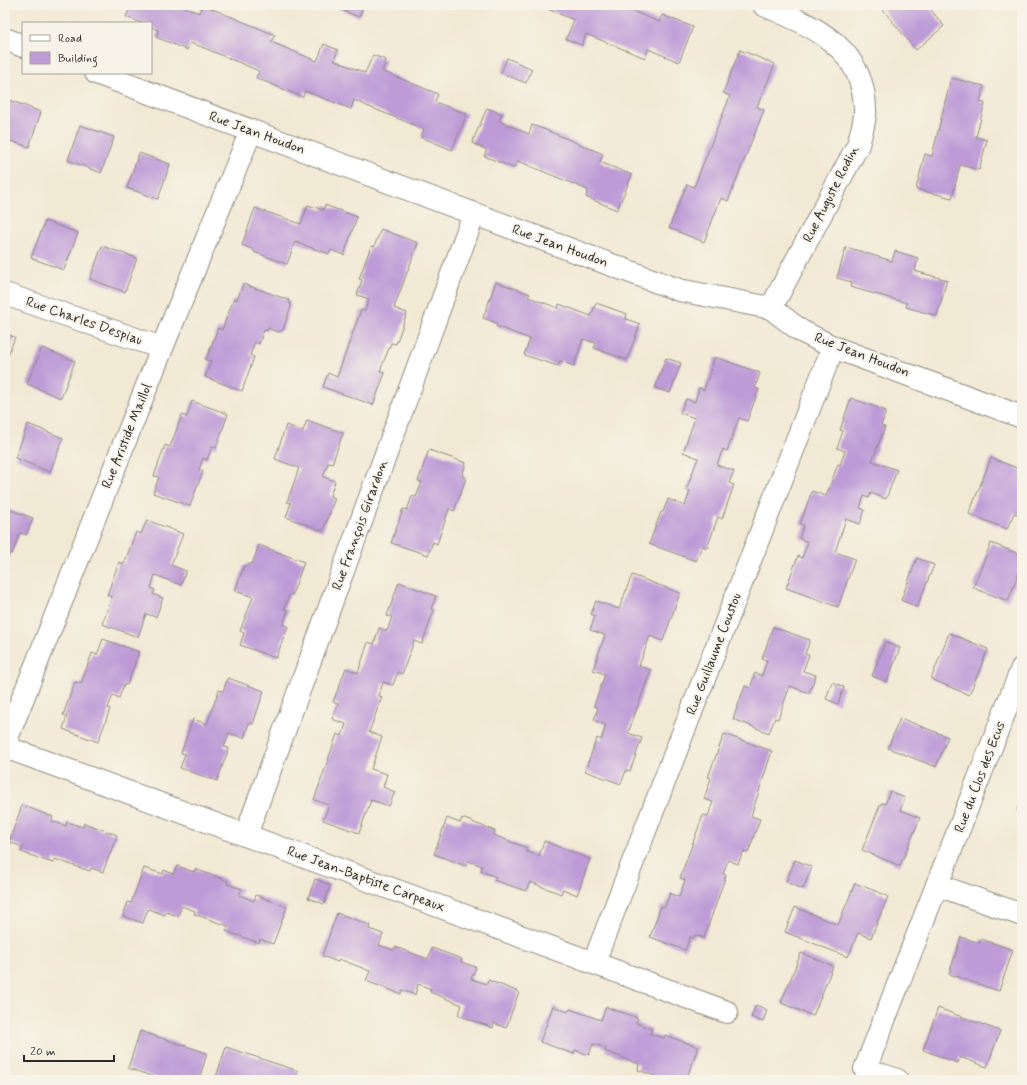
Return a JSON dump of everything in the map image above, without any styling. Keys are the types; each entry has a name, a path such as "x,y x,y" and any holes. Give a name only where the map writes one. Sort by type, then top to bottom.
{"street":[{"name":"Rue Auguste Rodin","path":"764,5 820,31 842,49 854,66 862,87 865,115 858,145 771,308"},
{"path":"5,39 22,46"},
{"name":"Rue Jean Houdon","path":"99,74 679,290 771,308 802,331 833,347 1022,417"},
{"name":"Rue Aristide Maillol","path":"5,743 162,348 251,131"},
{"name":"Rue François Girardon","path":"246,835 474,214"},
{"name":"Rue Charles Despiau","path":"5,294 162,348"},
{"name":"Rue Guillaume Coustou","path":"594,962 833,347"},
{"name":"Rue du Clos des Ecus","path":"898,1080 865,1068 1022,668"},
{"name":"Rue Jean-Baptiste Carpeaux","path":"5,747 727,1012"},
{"path":"937,885 1022,915"}],"building":[{"path":"131,5 180,5 199,13 203,5 275,35 271,42 317,61 324,44 338,50 334,60 365,73 373,55 386,60 382,71 438,94 435,102 467,114 452,150 421,137 424,129 354,100 351,109 305,91 303,97 256,78 259,71 202,47 190,43 187,50 156,37 158,30 152,27 152,22 139,22 126,17"},
{"path":"341,5 364,5 359,17 339,9"},
{"path":"546,5 618,5 659,22 662,15 693,27 679,62 648,49 645,58 586,34 582,45 566,39 574,20 545,8"},
{"path":"879,5 927,5 944,26 916,50"},
{"path":"740,50 775,64 757,107 764,110 728,201 721,198 704,242 669,228 687,184 694,187 730,96 723,93"},
{"path":"507,58 532,69 526,83 501,73"},
{"path":"951,78 984,86 980,102 985,103 976,137 987,140 979,170 960,165 952,198 916,189 925,154 932,156"},
{"path":"7,99 41,112 29,147 5,139 5,101"},
{"path":"487,108 502,114 499,121 529,134 532,125 603,154 600,162 632,175 617,210 586,197 588,190 518,161 514,168 484,156 487,150 472,143"},
{"path":"80,125 114,137 101,173 68,160"},
{"path":"139,153 170,164 158,199 127,188"},
{"path":"308,205 323,210 325,205 357,217 344,255 331,250 329,254 295,242 287,264 254,252 254,250 242,245 255,208 301,224"},
{"path":"45,221 78,233 64,270 31,258"},
{"path":"381,229 418,243 394,308 407,313 396,344 391,343 380,371 385,373 373,405 323,387 328,373 337,377 361,310 365,311 369,299 357,295 362,280 359,279 371,246 374,247"},
{"path":"102,246 137,258 125,292 90,279"},
{"path":"846,247 892,261 895,251 918,258 915,271 947,280 937,316 906,307 907,303 850,287 852,282 837,278"},
{"path":"496,282 530,294 528,297 558,308 559,304 591,316 596,303 627,314 626,319 640,324 627,360 594,348 596,343 583,339 574,366 560,361 558,366 524,355 530,339 496,326 497,323 483,318"},
{"path":"243,284 289,300 291,306 283,330 278,332 268,328 267,331 264,330 259,344 255,342 250,355 254,357 242,391 205,377 211,361 206,360 218,328 222,330 234,298 237,300"},
{"path":"5,334 15,337 5,363"},
{"path":"42,348 75,361 61,398 27,384"},
{"path":"715,357 760,373 755,388 759,389 747,421 739,418 727,451 723,449 717,465 734,471 729,483 734,485 722,519 718,517 707,548 702,546 696,561 649,544 661,512 663,512 668,499 685,506 690,491 686,490 698,458 683,452 695,418 680,413 686,399 695,402 699,388 704,390"},
{"path":"666,358 681,363 670,393 655,388"},
{"path":"851,398 886,411 881,426 885,427 872,461 897,470 886,499 871,493 869,498 864,496 860,508 865,510 860,524 846,519 835,552 855,559 838,607 786,588 798,556 802,558 808,542 799,538 804,525 800,524 812,491 826,496 838,464 840,465 845,451 837,448 843,431 840,430"},
{"path":"192,401 228,414 216,448 212,447 207,460 203,458 199,470 203,471 190,506 153,493 159,477 154,476 165,445 170,447 182,415 187,417"},
{"path":"307,420 343,433 332,464 328,463 323,477 335,481 330,496 335,498 323,531 286,517 291,503 287,502 299,468 275,459 286,425 303,431"},
{"path":"28,424 63,438 50,472 15,458"},
{"path":"429,450 466,463 462,476 466,478 454,511 449,509 437,544 433,542 428,555 391,543 403,509 407,510 412,496 416,497 422,482 418,481"},
{"path":"991,458 1022,470 1022,516 1014,513 1007,529 969,514"},
{"path":"5,508 33,518 26,535 20,533 12,554 10,553 5,565"},
{"path":"147,520 183,534 171,565 186,571 181,585 155,575 151,588 155,590 153,594 163,598 156,617 146,614 138,637 102,624 112,597 107,595 119,562 124,564 136,532 141,534"},
{"path":"991,543 1022,555 1022,565 1008,601 973,588"},
{"path":"259,545 304,562 292,595 290,594 284,609 288,610 283,625 288,626 276,658 240,645 244,633 240,631 253,597 235,591 244,566 252,564"},
{"path":"917,558 934,565 917,607 901,600"},
{"path":"632,575 680,593 663,641 650,636 639,666 651,670 628,733 642,738 630,771 626,770 621,784 585,771 597,738 601,740 606,725 594,720 598,708 594,706 605,674 593,670 605,635 590,630 595,616 591,614 596,601 619,609"},
{"path":"399,582 436,596 431,609 434,610 422,644 414,641 402,674 398,672 393,685 383,682 379,696 382,697 369,732 382,737 371,769 387,774 383,787 395,792 389,806 371,800 359,833 323,820 329,805 314,800 337,734 342,736 346,724 332,719 338,704 333,702 346,668 358,673 368,642 374,644 379,628 387,631 392,617 387,616"},
{"path":"773,627 810,640 805,654 809,655 803,671 816,675 809,693 790,686 778,719 775,718 769,733 733,719 745,686 750,688 755,673 762,676 767,660 762,659"},
{"path":"949,633 988,649 969,695 931,679"},
{"path":"103,639 139,652 127,685 124,684 119,698 113,695 108,708 110,709 98,742 63,729 67,716 63,715 75,682 81,684 92,653 97,655"},
{"path":"885,642 900,648 887,682 872,676"},
{"path":"228,678 264,691 253,724 249,723 244,738 229,733 224,747 229,748 217,781 180,768 185,754 181,753 193,719 207,724 219,690 223,691"},
{"path":"832,682 844,687 838,704 826,699"},
{"path":"900,718 948,737 936,767 888,748"},
{"path":"724,734 772,751 751,816 760,819 748,853 743,852 738,864 728,860 723,874 726,875 704,938 695,935 693,938 690,937 685,950 650,937 661,906 665,907 670,893 679,897 685,880 680,878 703,815 708,816 713,802 704,799 711,778 708,777"},
{"path":"890,791 905,798 900,810 920,818 900,866 862,850 881,803 885,804"},
{"path":"1022,798 1022,812 1017,810"},
{"path":"22,805 53,817 52,821 66,826 67,822 83,827 84,823 117,835 103,872 91,868 90,871 54,859 53,863 21,852 23,847 9,842"},
{"path":"447,818 460,823 462,818 495,831 494,835 527,848 525,851 539,856 544,841 590,859 577,895 563,889 561,894 530,882 526,891 494,880 496,877 481,871 482,866 468,861 466,866 434,854"},
{"path":"795,860 812,867 803,889 786,882"},
{"path":"177,866 194,872 195,869 228,881 227,884 242,889 239,895 254,901 256,895 287,907 273,944 260,939 259,943 226,931 228,926 194,914 195,911 182,906 178,916 166,912 165,915 148,909 143,923 123,916 128,902 131,903 144,868 163,874 164,870 173,874"},
{"path":"315,879 330,885 324,904 308,898"},
{"path":"855,883 888,896 871,938 858,933 848,957 785,932 795,907 838,925"},
{"path":"337,913 370,925 369,929 383,934 379,945 394,950 395,947 428,959 432,948 462,959 461,962 476,967 471,979 487,984 488,980 519,992 506,1028 494,1023 493,1028 458,1015 462,1005 430,992 431,989 418,984 415,995 402,990 401,994 366,981 370,971 339,959 338,962 322,956"},
{"path":"961,937 980,943 981,939 1013,950 999,991 949,974"},
{"path":"801,953 833,966 813,1016 781,1003"},
{"path":"756,1005 767,1010 763,1022 751,1017"},
{"path":"553,1006 568,1012 570,1009 601,1020 606,1007 638,1018 636,1023 652,1029 650,1034 664,1038 665,1035 698,1047 686,1080 671,1078 666,1080 638,1070 639,1064 605,1051 606,1048 593,1044 589,1055 575,1050 574,1054 540,1042"},
{"path":"938,1008 1000,1031 987,1067 960,1057 958,1063 923,1050"},
{"path":"140,1031 207,1053 199,1080 163,1080 128,1068"},
{"path":"226,1047 298,1071 295,1080 215,1080"}]}
